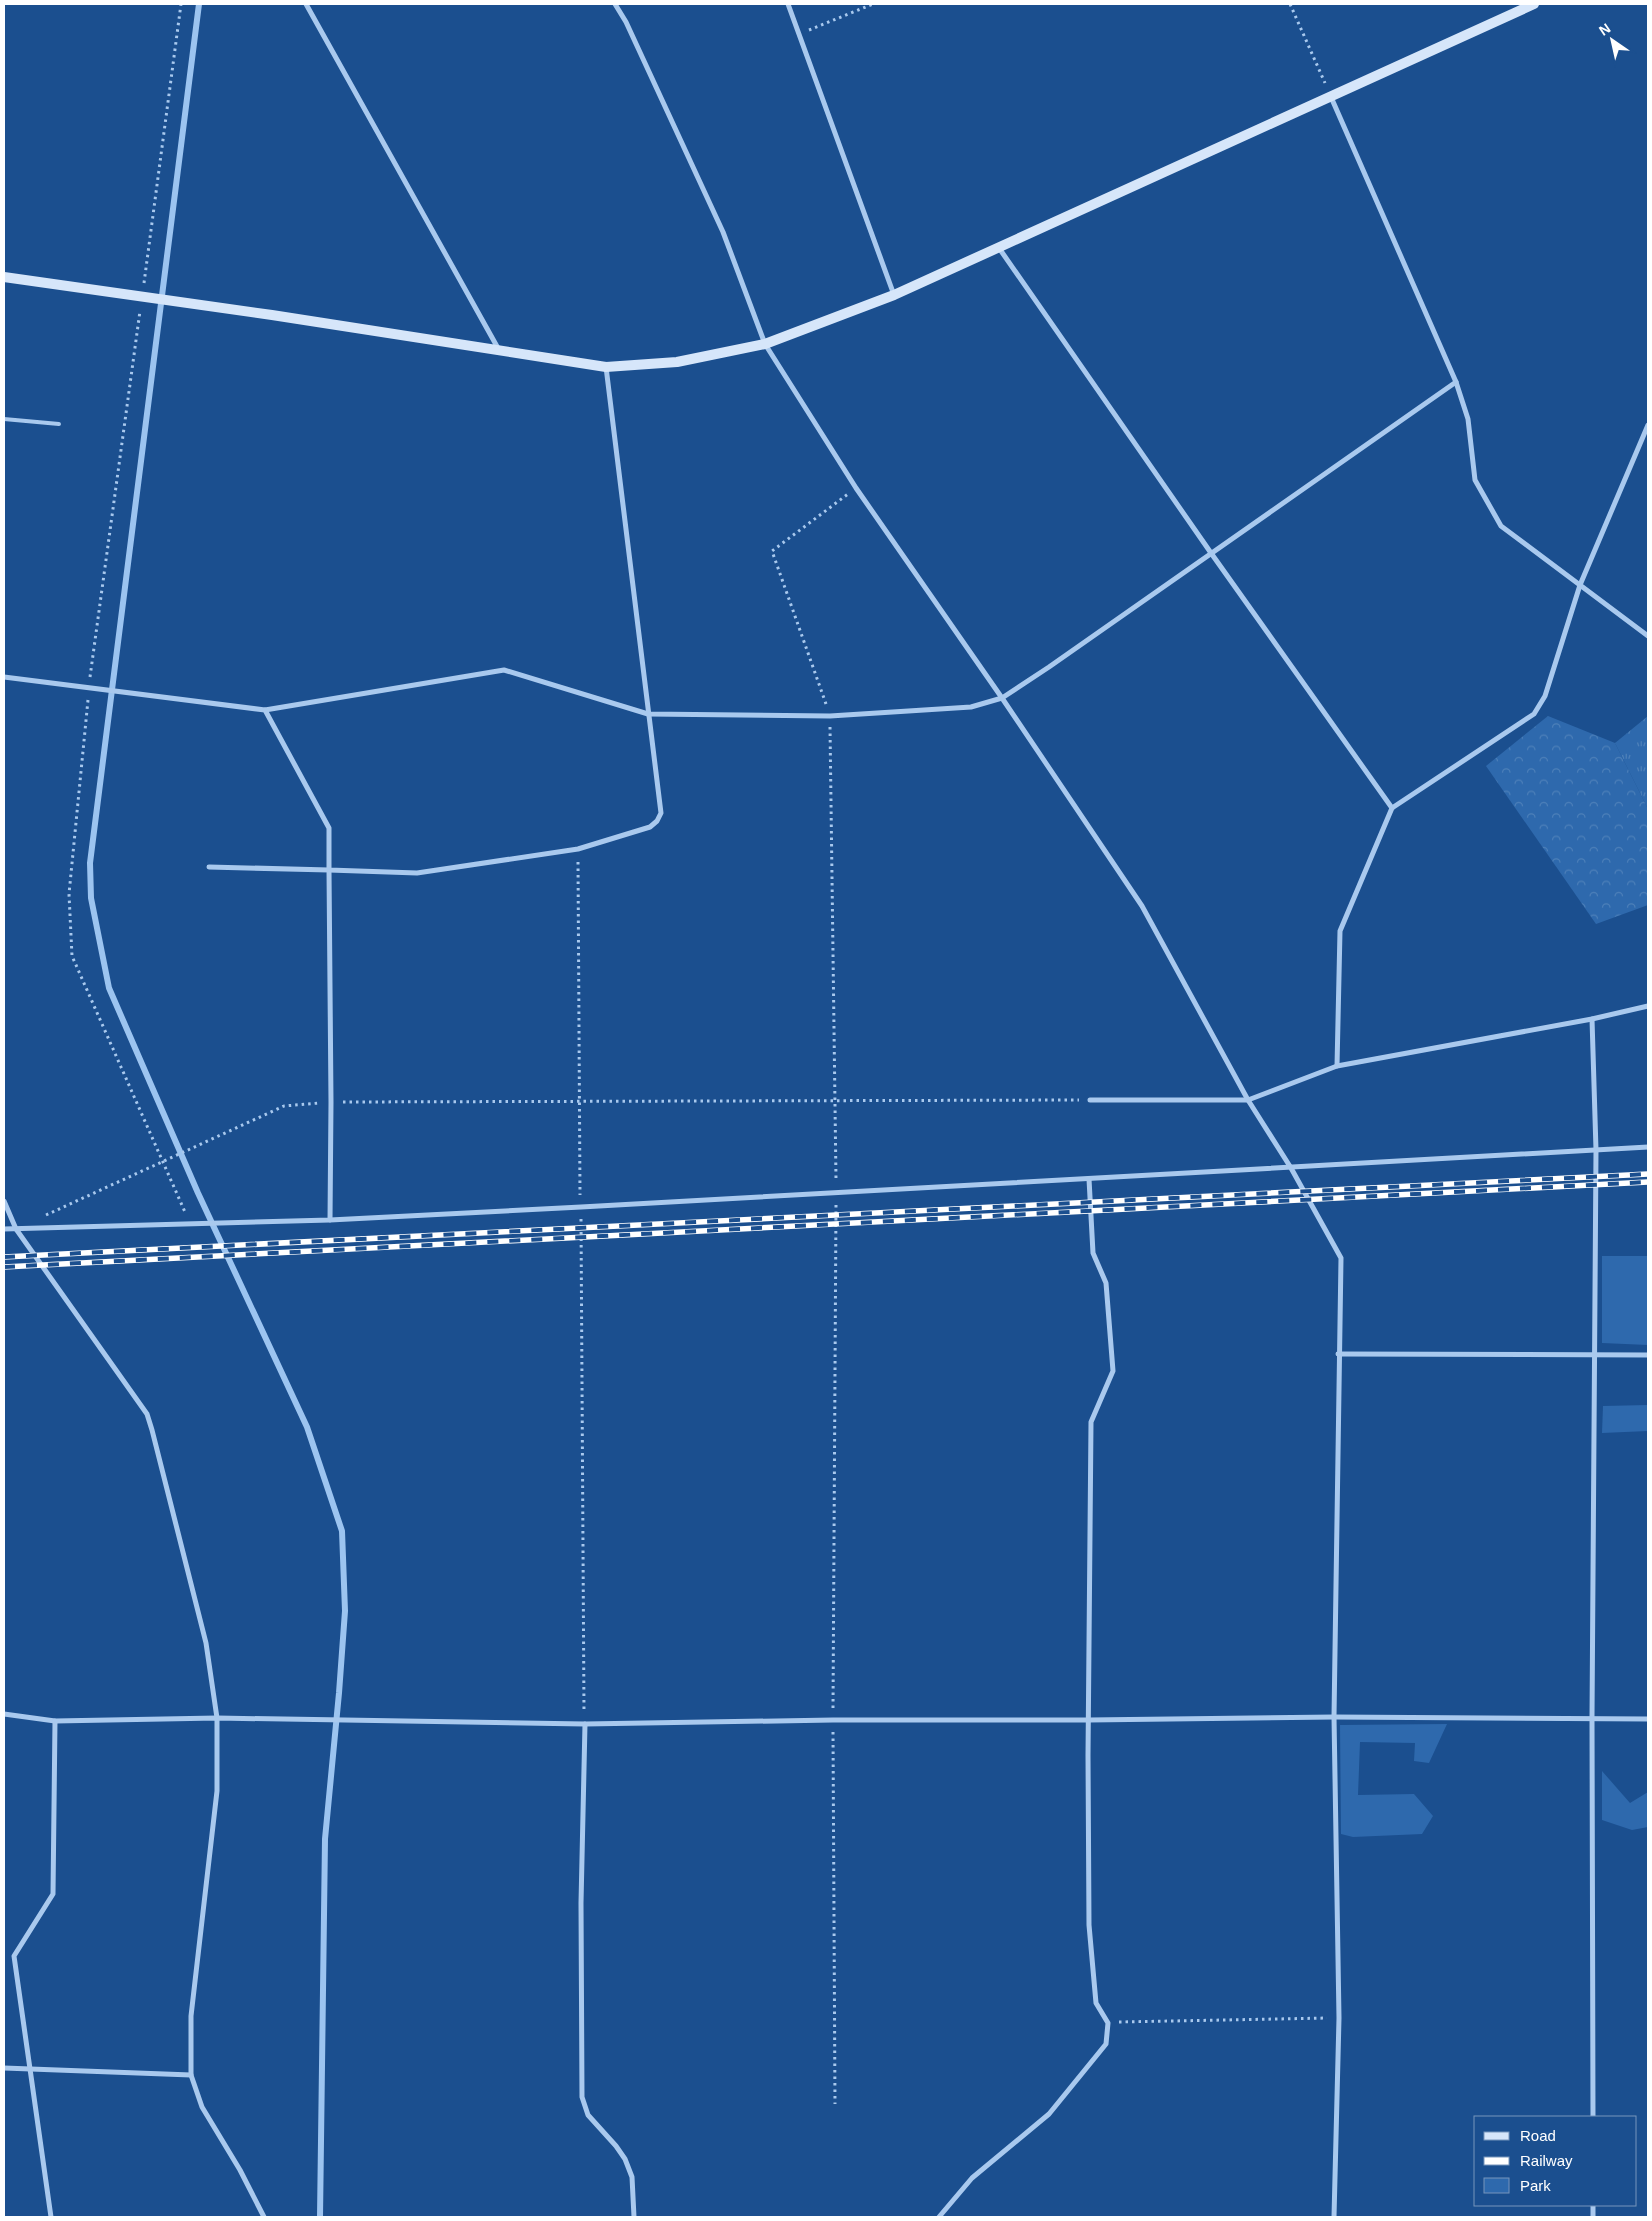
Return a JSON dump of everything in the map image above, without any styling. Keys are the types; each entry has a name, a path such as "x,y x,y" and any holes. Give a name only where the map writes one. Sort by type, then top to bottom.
{"street":[{"path":"306,4 500,352"},
{"path":"615,4 626,22 723,232 765,344 856,488 1002,698 1142,906 1248,1100 1291,1168 1341,1258 1338,1354 1334,1717 1338,2018 1334,2217"},
{"path":"788,4 894,295"},
{"path":"4,277 606,367 677,362 765,344 894,295 1534,4"},
{"path":"1331,97 1456,382 1468,418 1475,480 1501,526 1648,636"},
{"path":"999,248 1211,553 1392,808"},
{"path":"209,867 418,873 578,849 650,826 657,822 661,813 606,367"},
{"path":"4,677 265,710 504,670 648,714 830,716 971,708 1002,698 1456,382"},
{"path":"1337,1066 1340,931 1392,808 1534,714 1545,696 1580,585 1648,425"},
{"path":"265,710 330,828 328,870 331,1102 330,1220"},
{"path":"1090,1100 1248,1100 1337,1066 1592,1020 1648,1006"},
{"path":"1592,1020 1596,1150 1592,1718 1593,2116"},
{"path":"4,1229 330,1220 1648,1147"},
{"path":"938,2217 972,2178 1049,2114 1106,2044 1108,2023 1096,2002 1089,1925 1088,1755 1091,1422 1113,1371 1106,1283 1093,1253 1090,1179"},
{"path":"4,1201 16,1229 147,1414 206,1643 218,1718 217,1791 191,2016 190,2075 202,2107 240,2170 264,2217"},
{"path":"1338,1354 1648,1355"},
{"path":"4,1714 55,1721 218,1718 584,1724 833,1720 1089,1720 1334,1717 1648,1719"},
{"path":"51,2217 14,1956 53,1894 55,1721"},
{"path":"584,1724 581,1903 582,2098 588,2115 625,2159 632,2177 634,2217"},
{"path":"4,2068 190,2075"}],"lane":[{"path":"4,419 59,424"}],"path":[{"path":"181,4 89,688 69,894 72,956 190,1224"},
{"path":"799,34 873,4"},
{"path":"1290,4 1331,97"},
{"path":"835,2104 833,1720 836,1193 833,1100 830,716 772,551 856,488"},
{"path":"578,849 584,1724"},
{"path":"42,1217 284,1106 331,1102 1090,1100"},
{"path":"1108,2023 1338,2018"}],"green space":[{"path":"1548,716 1615,743 1648,809 1648,905 1596,924 1486,766"},
{"path":"1648,716 1648,809 1615,743"},
{"path":"1602,1256 1648,1256 1648,1345 1602,1343"},
{"path":"1648,1405 1648,1431 1602,1433 1603,1406"},
{"path":"1447,1724 1429,1763 1414,1761 1415,1743 1360,1742 1358,1795 1414,1794 1433,1816 1422,1834 1353,1837 1341,1834 1340,1725"},
{"path":"1602,1771 1630,1803 1648,1792 1648,1827 1632,1830 1602,1820"}],"waterway":[{"path":"199,4 90,863 91,898 109,988 198,1193 307,1427 342,1531 345,1611 325,1839 320,2217"}],"railway":[{"path":"4,1257 1648,1174"},
{"path":"4,1267 1648,1182"}]}
